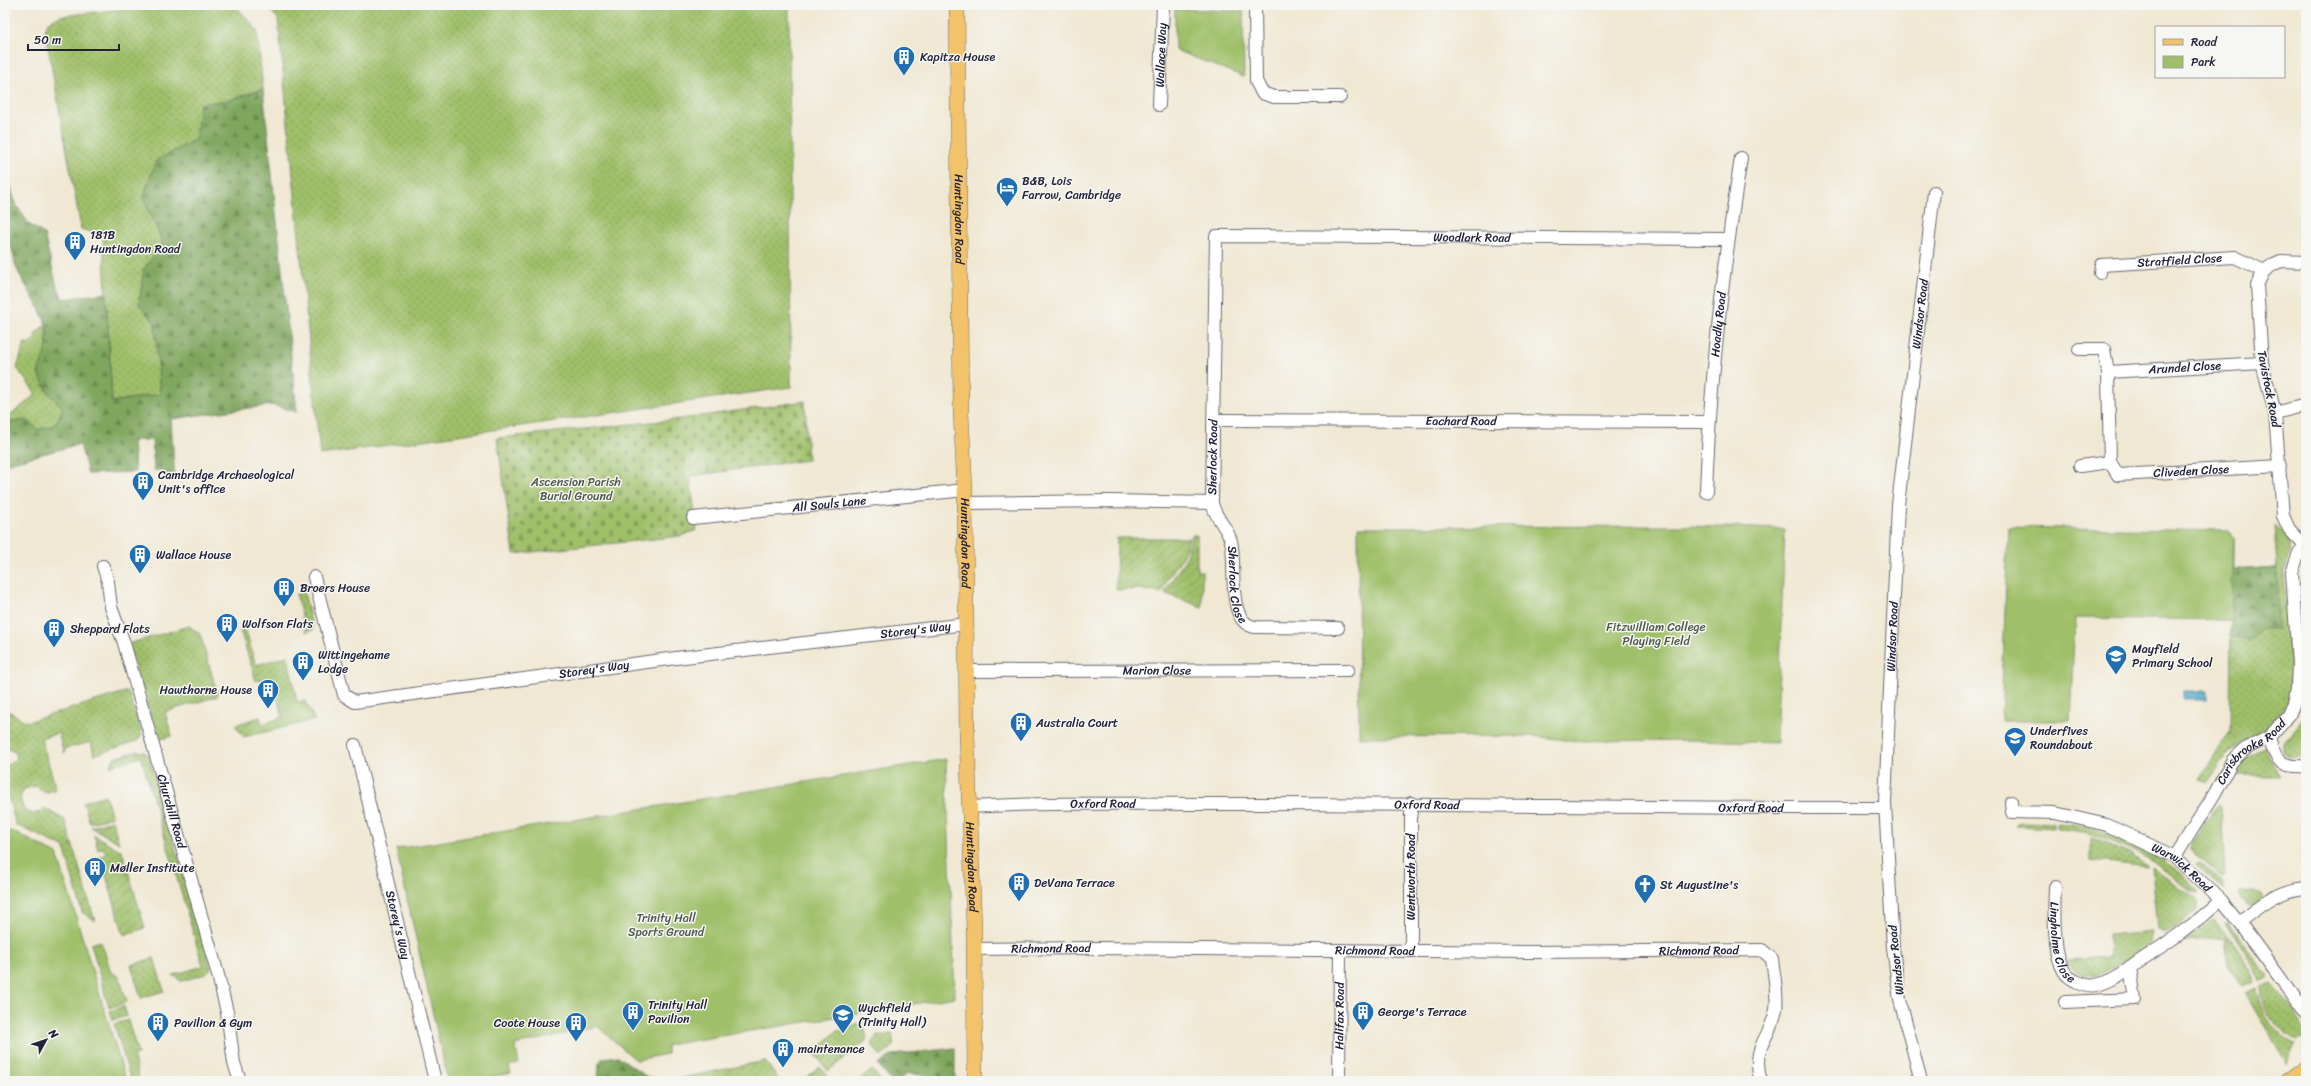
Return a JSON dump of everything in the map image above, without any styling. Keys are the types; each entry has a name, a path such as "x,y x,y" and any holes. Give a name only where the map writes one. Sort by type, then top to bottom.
{"main road":[{"name":"Huntingdon Road","path":"957,5 961,413 965,496 966,671 974,949 975,1081"},
{"path":"2288,1081 2306,1068"}],"street":[{"name":"Wallace Way","path":"1159,105 1163,5"},
{"path":"1255,5 1256,81 1262,94 1274,97 1340,97"},
{"name":"Hoadly Road","path":"1706,492 1708,422 1728,239 1741,158"},
{"name":"Windsor Road","path":"1921,1081 1900,1000 1893,948 1886,808 1898,505 1934,192"},
{"name":"Sherlock Road","path":"965,496 1212,503 1216,236"},
{"name":"Woodlark Road","path":"1216,236 1728,239"},
{"name":"Stratfield Close","path":"2100,273 2101,265 2235,256 2264,271"},
{"path":"2264,271 2281,261 2306,262"},
{"name":"Tavistock Road","path":"2264,271 2257,285 2262,363 2275,413 2285,523 2305,546"},
{"path":"2079,349 2104,349 2108,372 2110,462 2080,466"},
{"name":"Arundel Close","path":"2108,372 2262,363"},
{"path":"2275,413 2306,405"},
{"name":"Eachard Road","path":"1214,420 1708,422"},
{"name":"Cliveden Close","path":"2110,462 2112,469 2118,475 2128,476 2280,466"},
{"name":"All Souls Lane","path":"693,518 965,496"},
{"name":"Sherlock Close","path":"1212,503 1231,543 1236,609 1242,620 1254,627 1338,628"},
{"name":"Carisbrooke Road","path":"2175,857 2216,793 2232,761 2245,750 2269,737 2289,715 2298,689 2302,657 2292,572 2298,555 2305,546"},
{"name":"Churchill Road","path":"103,566 108,582 111,607 124,643 228,1012 234,1063 240,1081"},
{"name":"Storey's Way","path":"314,577 344,695 355,702 676,658 966,624"},
{"name":"Marion Close","path":"966,671 1348,670"},
{"path":"2269,737 2273,751 2284,765 2293,767 2306,766"},
{"name":"Storey's Way","path":"355,745 435,1081"},
{"name":"Warwick Road","path":"2012,802 2012,812 2055,814 2107,825 2175,857 2221,900 2306,1013"},
{"name":"Oxford Road","path":"969,807 1055,804 1411,804 1567,808 1886,808"},
{"name":"Wentworth Road","path":"1411,804 1411,951"},
{"name":"Lingholme Close","path":"2055,887 2058,954 2064,973 2075,981 2095,986 2130,968 2198,921 2221,900"},
{"path":"2239,922 2276,895 2293,889 2306,888"},
{"name":"Richmond Road","path":"974,949 1411,951 1762,950 1772,959 1776,984 1776,1011 1759,1051 1758,1062 1761,1081"},
{"name":"Halifax Road","path":"1339,1081 1340,950"},
{"path":"2065,1002 2135,999 2130,968"}],"green space":[{"path":"158,5 235,5 257,30 263,89 230,100 200,105 196,139 156,161 143,198 163,244 144,269 139,304 155,323 161,394 112,402 103,236 81,229 45,31 48,22 61,16"},
{"path":"266,5 789,5 791,387 320,455 278,19"},
{"path":"1175,9 1243,11 1244,77 1175,50"},
{"path":"263,89 297,412 272,405 171,419 175,480 160,470 154,470 152,440 133,440 135,472 88,474 80,444 5,464 5,423 27,420 38,430 55,425 63,408 49,394 38,373 47,344 46,325 41,312 19,274 10,245 5,239 5,169 16,205 29,224 44,234 56,283 63,299 106,293 112,402 160,394 155,323 139,304 144,269 163,243 143,198 156,161 196,139 200,104 230,100"},
{"path":"46,324 47,348 38,373 49,394 63,408 55,425 38,430 26,420 5,423 5,414 12,414 36,394 17,368 25,342 28,345 36,337 35,334"},
{"name":"Ascension Parish Burial Ground","path":"805,401 808,460 690,476 697,530 681,536 514,554 497,438 680,419"},
{"path":"2274,525 2288,538 2291,552 2284,572 2291,672 2288,704 2274,722 2229,752 2208,782 2200,779 2230,732 2231,620 2234,570 2277,567"},
{"name":"Fitzwilliam College Playing Field","path":"1687,526 1785,529 1776,743 1702,740 1572,741 1533,736 1359,737 1358,527"},
{"path":"2008,527 2228,531 2234,538 2231,620 2075,618 2070,721 2001,721"},
{"path":"2228,531 2234,538 2234,570 2277,567 2278,629 2262,629 2250,641 2230,636 2231,620 2216,620"},
{"path":"1192,535 1197,535 1197,571 1202,571 1202,607 1164,593 1187,556"},
{"path":"1117,538 1189,538 1184,554 1161,593 1140,589 1116,590"},
{"path":"304,592 313,630 306,632 296,594"},
{"path":"189,626 200,634 218,696 165,712 172,736 161,739 156,735 128,644"},
{"path":"245,628 256,665 288,656 297,702 305,701 315,720 244,737 235,725 260,717 262,724 283,717 276,694 267,696 262,679 256,681 240,630"},
{"path":"128,691 141,731 141,737 137,741 94,755 91,742 65,749 64,753 58,733 41,738 56,789 45,793 36,786 24,789 20,798 24,810 33,814 43,811 44,808 65,820 95,921 82,912 64,847 16,825 5,786 5,767 17,758 15,752 5,748 5,701 8,711 27,722"},
{"path":"2306,715 2306,756 2291,757 2284,752 2284,743"},
{"path":"2266,746 2269,758 2280,776 2230,776 2240,760"},
{"path":"137,751 144,752 148,755 211,968 206,974 181,981 173,975 203,966 141,757 110,766 114,758"},
{"name":"Trinity Hall Sports Ground","path":"946,759 955,997 667,1045 667,1054 636,1060 597,1026 515,1045 519,1063 509,1066 511,1073 473,1081 448,1081 396,849"},
{"path":"105,795 112,817 90,823 83,802"},
{"path":"2221,804 2225,875 2222,877 2190,850 2191,845 2216,807"},
{"path":"112,820 119,843 91,827"},
{"path":"2020,822 2053,823 2053,828 2016,826"},
{"path":"2057,823 2076,824 2090,827 2151,854 2179,872 2191,882 2199,891 2198,895 2147,858 2118,844 2089,833 2057,828"},
{"path":"12,831 57,854 126,1081 5,1081 5,834"},
{"path":"94,835 122,851 145,928 124,935 100,856 103,856 106,852 102,848 98,850"},
{"path":"2091,837 2129,853 2148,867 2091,860"},
{"path":"2199,862 2223,882 2225,890 2195,864"},
{"path":"2152,868 2190,894 2199,902 2197,911 2165,933 2158,929"},
{"path":"2255,891 2263,897 2259,904 2252,908 2248,906 2239,894 2240,892"},
{"path":"2215,919 2230,938 2184,941 2212,920"},
{"path":"2226,923 2229,923 2268,977 2259,981 2253,964"},
{"path":"2152,931 2150,944 2131,958 2108,971 2096,975 2085,975 2075,970 2067,960 2109,957 2108,935"},
{"path":"2224,940 2232,940 2251,969 2254,982 2243,987 2228,964"},
{"path":"101,941 111,972 119,976 127,1002 109,1008 91,944"},
{"path":"154,958 164,991 141,998 131,965"},
{"path":"2272,983 2297,1016 2302,1030 2302,1038 2296,1040 2289,1036 2276,1025 2267,1011 2261,986"},
{"path":"2256,989 2262,1006 2274,1028 2295,1044 2287,1064 2246,994"},
{"path":"124,1006 127,1016 113,1020 110,1011"},
{"path":"128,1020 138,1054 133,1055 140,1081 131,1081 114,1024"},
{"path":"863,1023 867,1038 866,1041 828,1071 814,1052 837,1031"},
{"path":"878,1034 879,1036 892,1034 894,1046 881,1057 871,1043"},
{"path":"955,1048 955,1081 908,1073 898,1081 891,1081 878,1065 892,1055"},
{"path":"618,1056 647,1077 672,1080 607,1081 606,1079 598,1081 599,1063 603,1058"},
{"path":"765,1061 780,1081 670,1081 672,1080"},
{"path":"820,1067 831,1081 809,1081 806,1078"},
{"path":"872,1070 881,1081 858,1081"}],"water":[{"path":"2183,691 2207,691 2207,700 2183,700"}],"place":[{"name":"Kapitza House","path":"904,76"},
{"name":"B&B, Lois Farrow, Cambridge","path":"1007,208"},
{"name":"181B Huntingdon Road","path":"75,262"},
{"name":"Cambridge Archaeological Unit's office","path":"143,502"},
{"name":"Wallace House","path":"140,574"},
{"name":"Broers House","path":"284,608"},
{"name":"Wolfson Flats","path":"227,644"},
{"name":"Sheppard Flats","path":"54,648"},
{"name":"Mayfield Primary School","path":"2116,676"},
{"name":"Wittingehame Lodge","path":"303,682"},
{"name":"Hawthorne House","path":"268,710"},
{"name":"Australia Court","path":"1021,742"},
{"name":"Underfives Roundabout","path":"2015,758"},
{"name":"Møller Institute","path":"95,888"},
{"name":"DeVana Terrace","path":"1019,902"},
{"name":"St Augustine's","path":"1645,904"},
{"name":"Trinity Hall Pavilion","path":"633,1032"},
{"name":"George's Terrace","path":"1363,1032"},
{"name":"Wychfield (Trinity Hall)","path":"843,1034"},
{"name":"Pavilion & Gym","path":"158,1042"},
{"name":"Coote House","path":"576,1042"},
{"name":"maintenance","path":"783,1068"}]}
